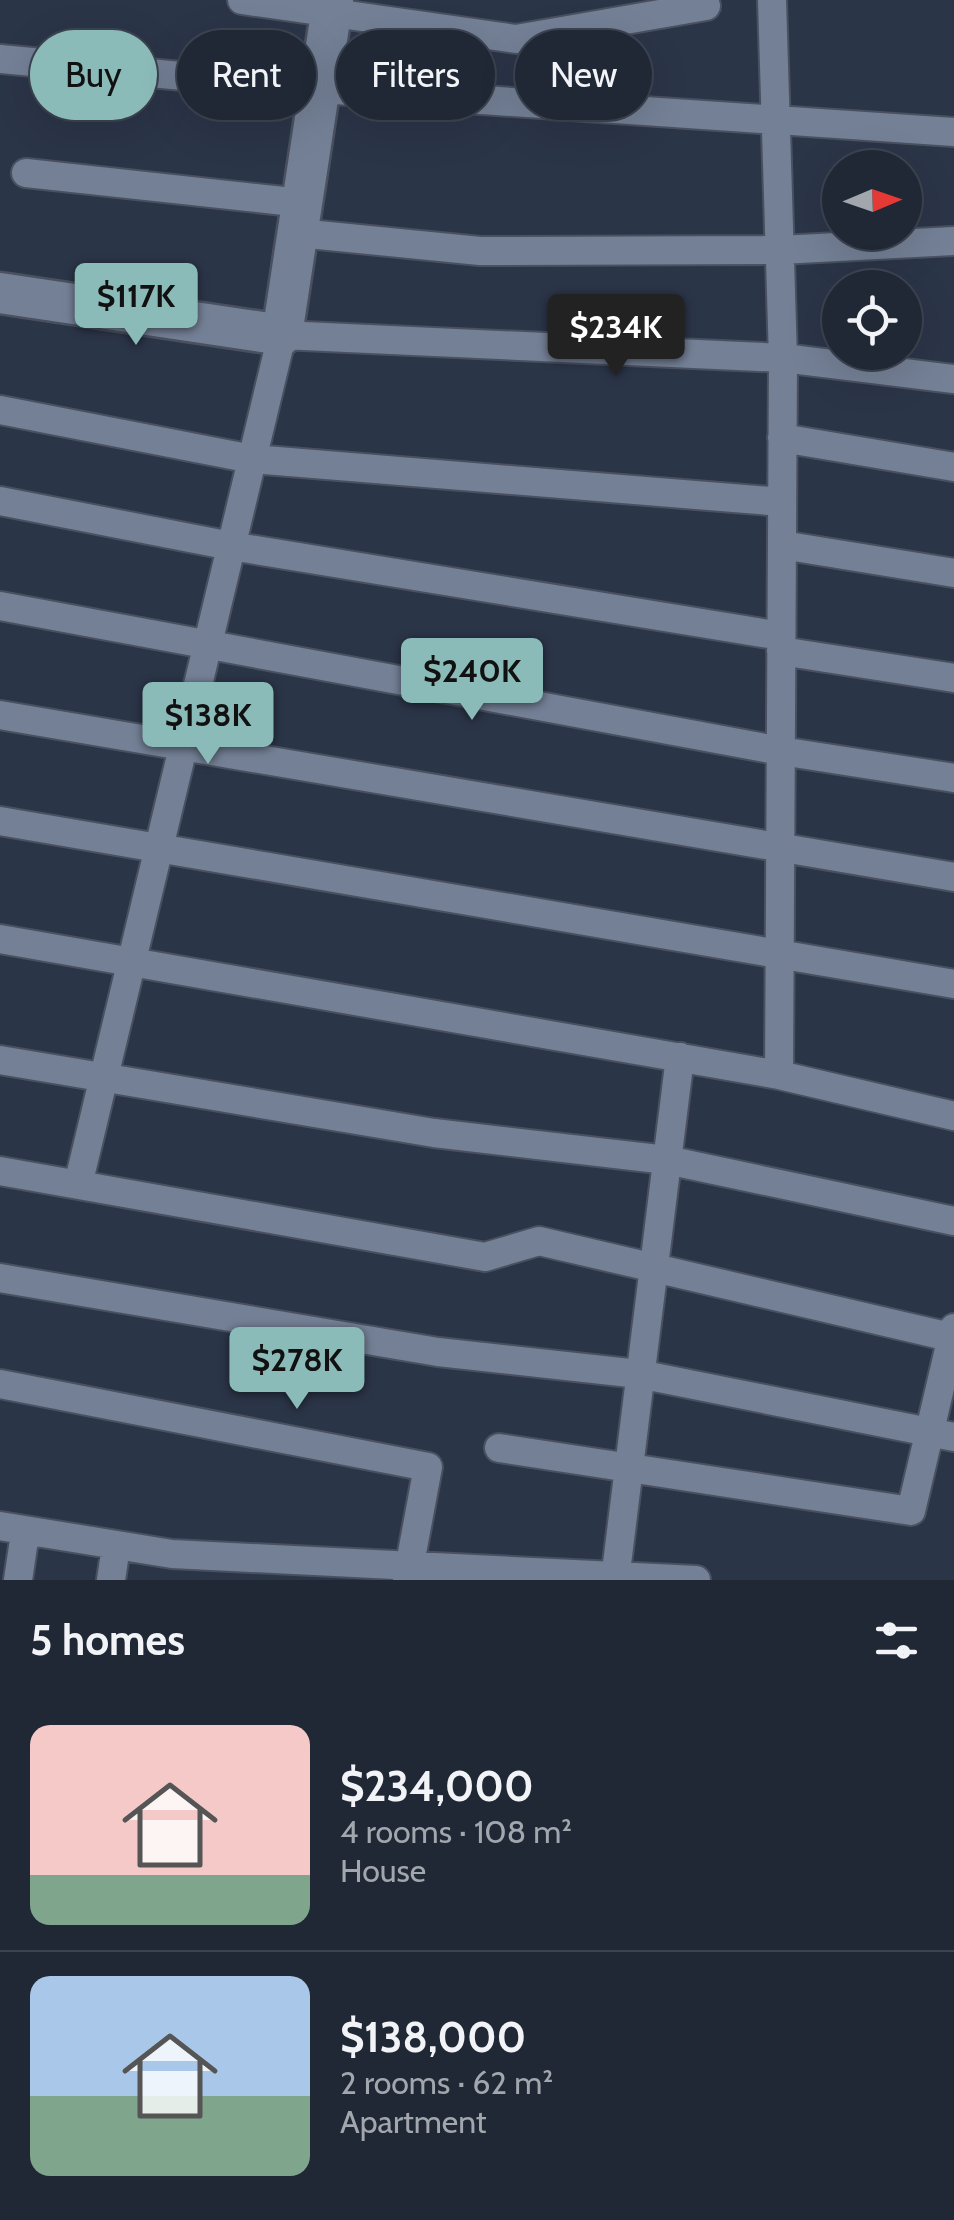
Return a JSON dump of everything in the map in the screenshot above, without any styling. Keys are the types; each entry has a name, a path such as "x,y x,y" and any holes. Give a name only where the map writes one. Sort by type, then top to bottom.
{"street":[{"path":"242,0 332,7 516,40 706,6"},
{"path":"772,0 784,358 779,1075"},
{"path":"78,1185 282,335 332,7"},
{"path":"0,59 320,89 954,132"},
{"path":"26,173 480,251 780,250 954,241"},
{"path":"0,293 282,335 784,358 954,379"},
{"path":"0,410 252,459 782,502"},
{"path":"782,438 954,467"},
{"path":"0,501 954,678"},
{"path":"782,545 954,573"},
{"path":"0,606 781,751 954,778"},
{"path":"0,715 954,877"},
{"path":"0,821 954,984"},
{"path":"0,939 779,1075 954,1116"},
{"path":"615,1578 680,1057"},
{"path":"0,1060 434,1133 666,1160 954,1220"},
{"path":"0,1171 485,1257 539,1241 954,1335 942,1433 910,1511 499,1448"},
{"path":"0,1278 438,1352 640,1374 942,1433"},
{"path":"0,1384 428,1467 408,1573"},
{"path":"18,1580 12,1529 116,1546 408,1573 696,1580"},
{"path":"112,1580 116,1546"}]}
